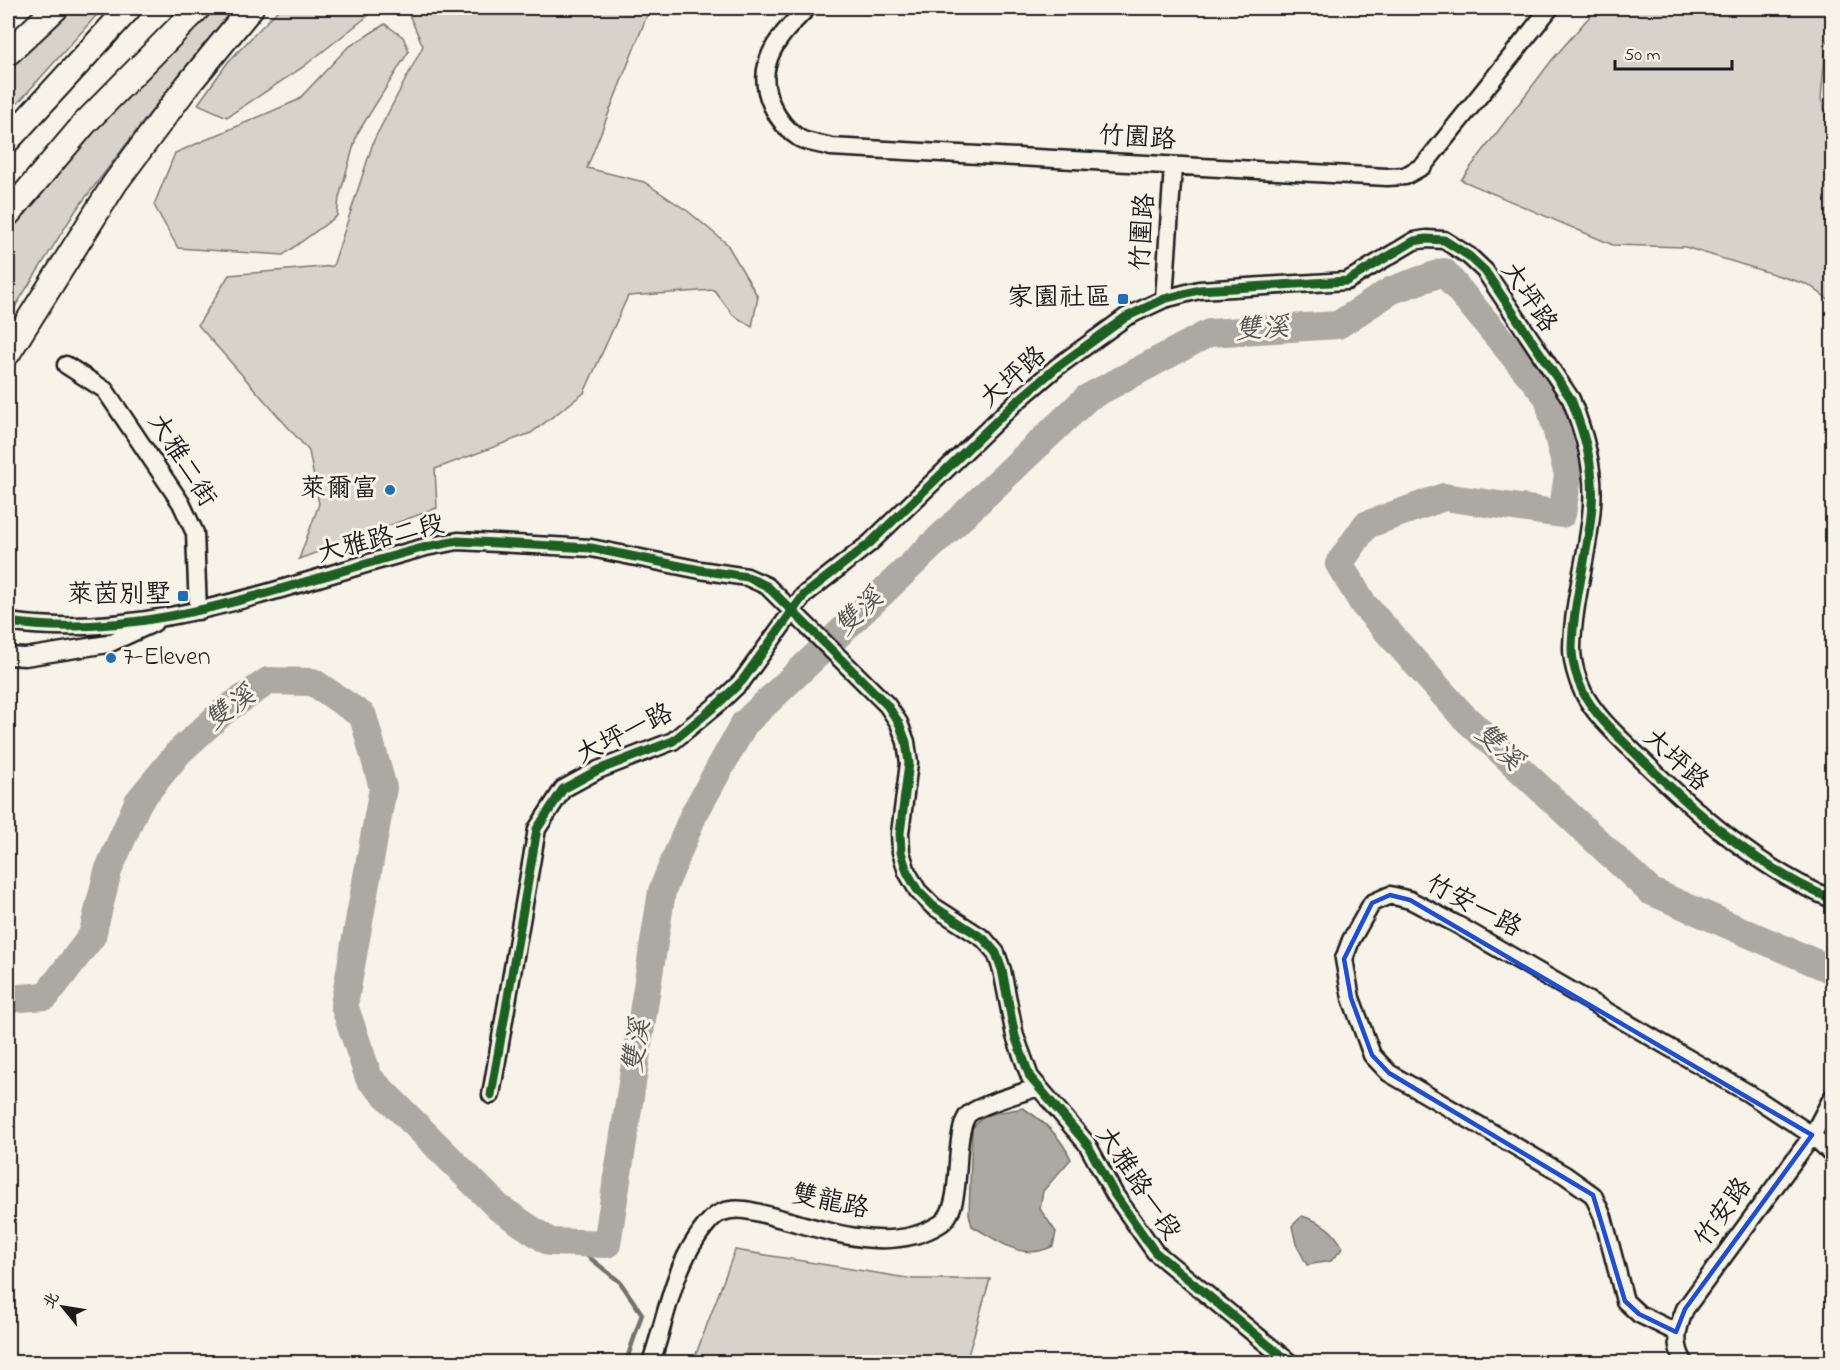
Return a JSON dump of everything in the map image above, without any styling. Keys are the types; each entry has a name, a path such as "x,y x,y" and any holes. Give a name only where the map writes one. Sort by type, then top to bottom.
{"highway":[{"path":"8,52 56,8"},
{"path":"8,140 129,8"},
{"path":"8,214 85,123 198,8"},
{"path":"8,353 115,183 187,86 251,8"}],"street":[{"name":"竹園路","path":"807,8 779,39 766,65 767,94 784,125 800,139 831,147 1173,167 1405,176 1423,166 1550,8"},
{"name":"竹圍路","path":"1164,299 1173,167"},
{"name":"大坪路","path":"792,610 804,595 870,543 1015,403 1057,367 1126,317 1164,299 1199,290 1347,281 1395,251 1426,239 1444,240 1470,256 1485,271 1571,399 1584,436 1592,481 1592,505 1578,582 1572,650 1584,694 1619,737 1681,798 1748,850 1787,875 1833,898"},
{"name":"大雅二街","path":"66,365 105,390 181,502 195,533 198,611"},
{"name":"大雅路二段","path":"8,622 79,625 166,618 394,556 458,541 591,548 747,577 767,586 792,610"},
{"name":"大雅路一段","path":"792,610 887,705 899,723 906,742 908,782 900,833 901,852 907,872 918,891 933,906 984,939 996,952 1021,1058 1038,1087 1087,1144 1115,1195 1155,1252 1289,1362"},
{"name":"大坪一路","path":"491,1095 537,829 563,789 598,770 673,741 712,709 742,681 792,610"},
{"name":"大雅路二段","path":"8,656 25,657 108,644 166,618"},
{"name":"竹安一路","path":"1676,1332 1639,1314 1625,1301 1603,1217 1593,1195 1565,1175 1389,1073 1372,1055 1351,998 1344,959 1351,940 1372,903 1390,895 1410,900 1748,1093 1812,1135 1833,1154"},
{"name":"雙龍路","path":"651,1362 686,1255 718,1213 734,1209 753,1211 854,1239 895,1238 927,1232 944,1222 954,1204 960,1143 968,1115 985,1104 1008,1099 1038,1087"},
{"name":"竹安路","path":"1676,1332 1685,1310 1812,1135 1833,1098"},
{"path":"1676,1332 1678,1352 1684,1362"}],"highlighted area":[{"path":"1390,895 1410,900 1812,1135 1685,1309 1676,1332 1639,1314 1625,1301 1593,1195 1389,1073 1372,1055 1351,998 1344,959 1372,903"}],"shaded area":[{"path":"73,8 103,8 8,114 8,71"},
{"path":"214,8 244,8 203,55 174,81 76,210 8,318 8,227 105,118"},
{"path":"280,8 378,8 303,67 227,117 198,104 228,62"},
{"path":"406,8 650,8 587,168 644,182 689,212 727,244 758,297 752,327 733,315 714,290 628,296 584,393 531,433 435,469 437,508 299,559 319,504 309,451 198,325 229,275 333,266 374,140 423,46"},
{"path":"1597,8 1832,8 1832,40 1826,42 1821,99 1832,132 1832,302 1809,285 1685,247 1613,245 1461,180 1552,60"},
{"path":"385,24 403,37 409,51 357,134 339,198 337,216 283,255 178,248 154,205 175,153 298,100 347,48"},
{"path":"1023,1108 1051,1130 1071,1159 1043,1191 1040,1209 1056,1232 1053,1246 1031,1252 1011,1248 972,1226 969,1214 972,1128 985,1115"},
{"path":"1302,1216 1326,1227 1339,1241 1343,1248 1331,1261 1307,1265 1296,1244 1292,1226"},
{"path":"735,1250 913,1279 990,1279 966,1362 693,1362"}],"waterway":[{"name":"雙溪","path":"8,999 46,996 92,936 108,871 138,802 179,752 224,711 268,681 313,682 363,716 383,788 344,1005 369,1078 499,1208 550,1242 607,1244 662,891 693,816 744,724 1087,398 1209,333 1338,325 1392,290 1444,272 1548,397 1568,475 1562,514 1444,497 1366,525 1339,564 1364,605 1462,715 1650,891 1832,970"},
{"path":"570,1242 620,1282 642,1314 626,1362"}],"cycle path":[{"path":"491,1095 537,829 563,789 598,770 673,741 719,703 742,681 804,595 870,543 1015,403 1057,367 1126,317 1164,299 1199,290 1347,281 1414,241 1426,239 1444,240 1469,256 1485,271 1571,399 1576,412 1588,451 1592,478 1592,505 1575,612 1572,653 1577,676 1588,701 1607,725 1704,817 1752,855 1778,872 1832,899"},
{"path":"8,622 61,626 114,624 166,617 219,606 426,547 458,541 591,548 747,577 767,586 887,705 899,723 906,742 909,763 900,833 901,852 907,872 918,891 933,906 984,939 996,953 1002,970 1015,1036 1030,1077 1087,1144 1115,1195 1155,1252 1289,1362"}],"place":[{"name":"家園社區","path":"1123,299"},
{"name":"萊爾富","path":"390,490"},
{"name":"萊茵別墅","path":"183,596"},
{"name":"7-Eleven","path":"111,658"}]}
